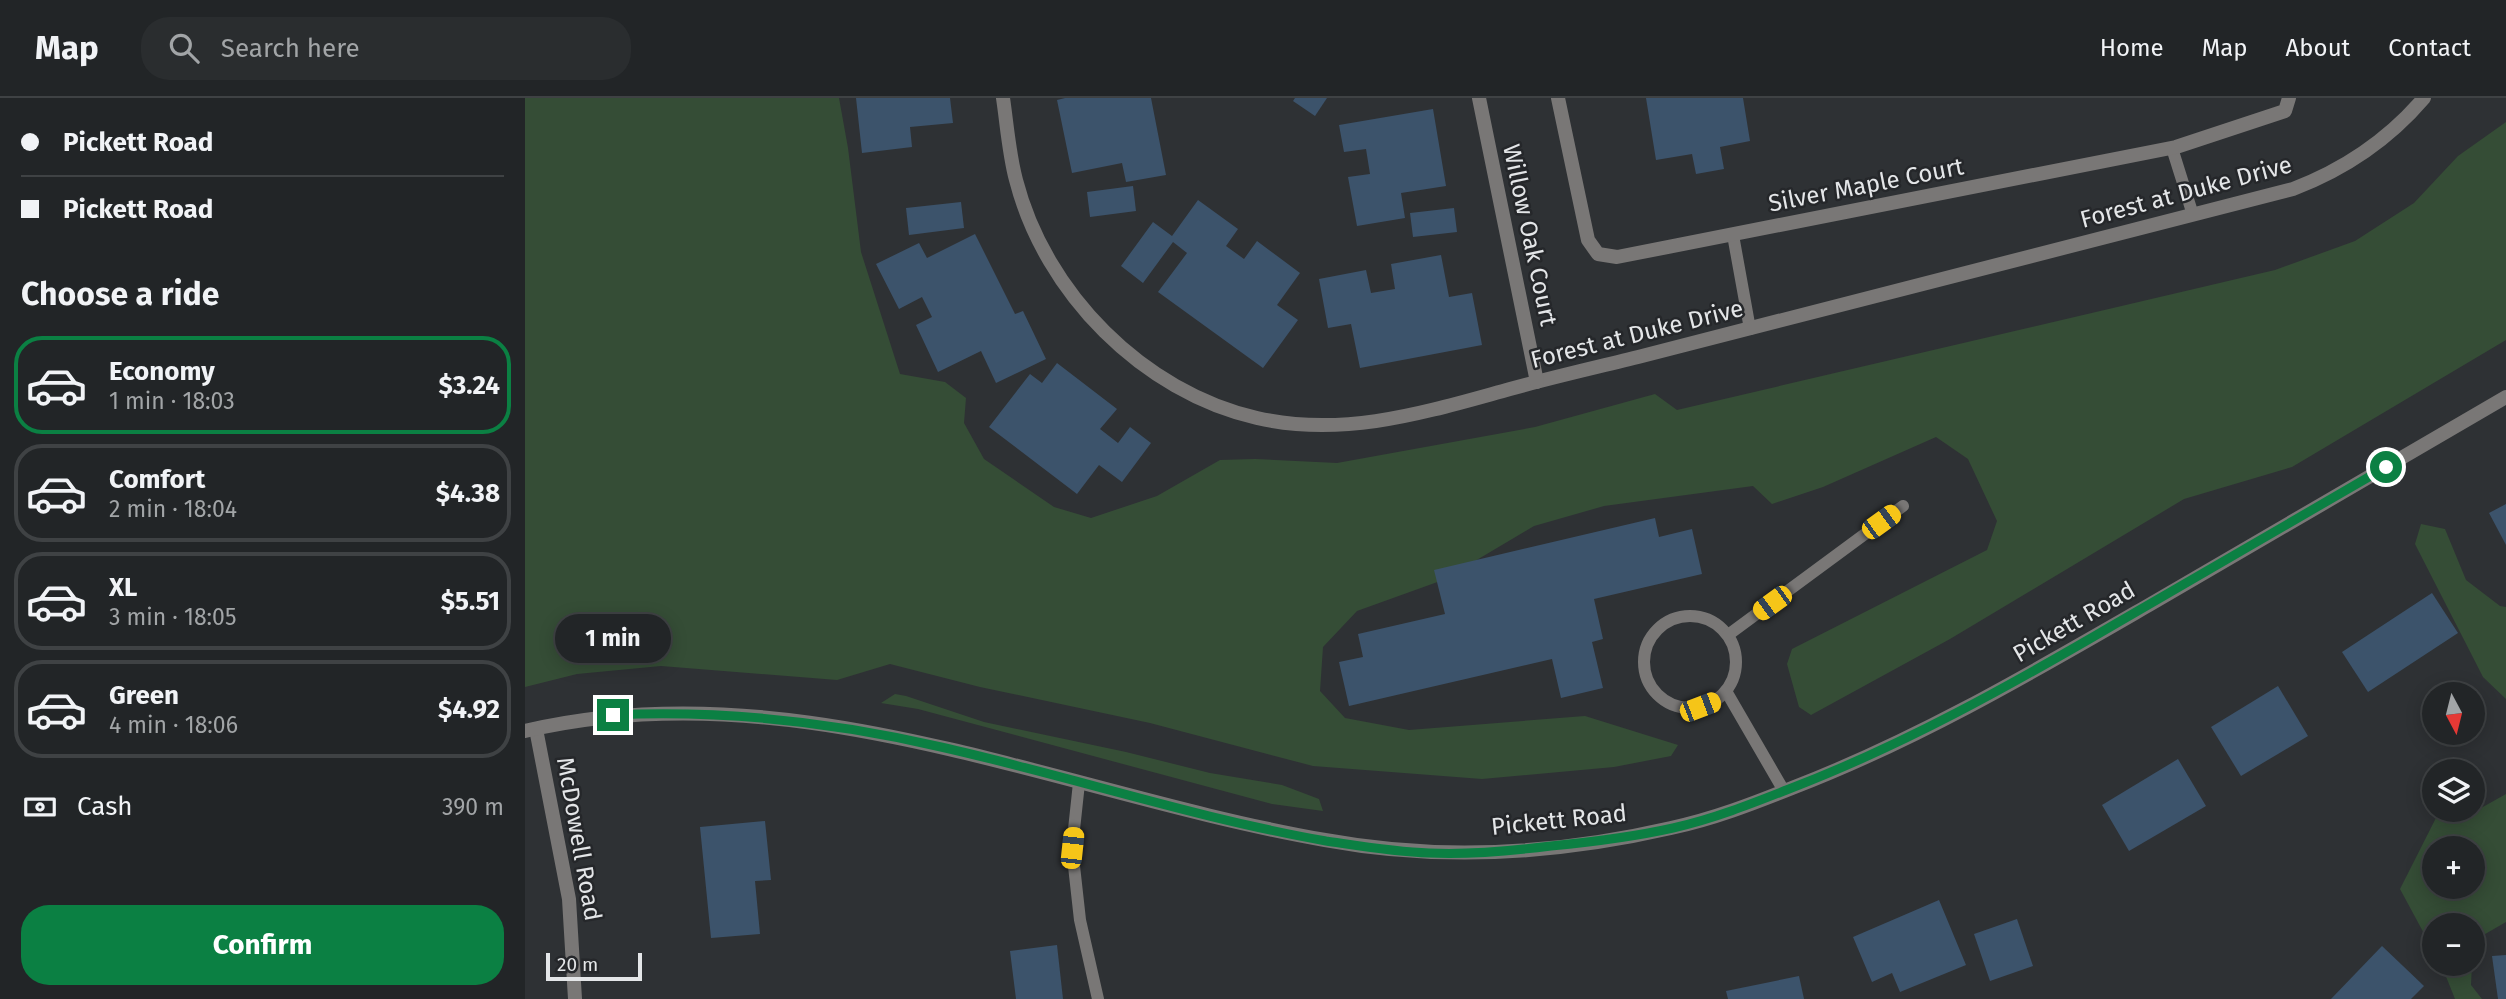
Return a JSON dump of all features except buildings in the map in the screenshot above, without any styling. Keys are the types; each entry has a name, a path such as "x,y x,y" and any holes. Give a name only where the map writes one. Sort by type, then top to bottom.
{"street":[{"name":"Forest at Duke Drive","path":"1003,98 1016,180 1035,234 1049,262 1081,307 1107,334 1173,384 1227,409 1247,415 1286,423 1317,425 1343,425 1409,417 2293,189 2324,177 2347,164 2392,130 2424,98"},
{"name":"Willow Oak Court","path":"1479,98 1537,382"},
{"name":"Silver Maple Court","path":"1559,98 1588,240 1598,254 1618,257 2172,148 2285,111 2289,98"},
{"name":"Pickett Road","path":"531,730 613,715 670,712 786,720 942,747 1186,812 1327,841 1434,854 1514,850 1604,841 1673,828 1736,810 1842,769 1888,747 2027,676 2506,397"},
{"name":"McDowell Road","path":"531,730 569,900 575,999"}],"lane":[{"path":"2172,148 2193,215"},
{"path":"1733,235 1750,329"},
{"path":"1728,635 1903,506"},
{"path":"1689,616 1704,618 1717,624 1728,635 1735,648 1737,663 1734,678 1715,702 1685,708 1657,695 1648,682 1644,667 1645,652 1651,638 1661,626 1674,619 1689,616"},
{"path":"1726,691 1784,791"},
{"path":"1079,783 1072,848 1080,920 1098,999"}],"green space":[{"path":"525,98 839,98 861,252 900,374 945,382 966,398 964,423 984,459 1054,507 1091,518 1157,496 1220,460 1337,463 1535,427 1655,394 1677,410 2275,270 2355,241 2414,203 2458,156 2506,122 2506,340 2292,467 2184,499 1950,639 1811,715 1799,707 1787,664 1792,649 1987,550 1997,521 1968,459 1936,437 1823,487 1772,504 1753,486 1604,506 1534,526 1443,580 1357,611 1323,647 1320,691 1345,718 1409,730 1585,716 1678,745 1671,756 1614,767 1482,779 1313,766 1150,723 980,687 890,664 837,680 661,666 577,674 525,687"},
{"path":"2421,524 2445,529 2466,580 2500,606 2506,607 2506,699 2483,677 2415,544"},
{"path":"895,694 984,722 1210,773 1282,785 1319,799 1323,811 1272,804 918,709 881,703"},
{"path":"2506,794 2506,922 2485,934 2485,913 2422,913 2422,930 2400,889 2422,846 2422,899 2485,899 2485,836 2427,836 2434,822 2485,822 2485,806"},
{"path":"2446,976 2471,976 2471,985 2482,999 2455,999"}],"route":[{"path":"613,715 670,712 786,720 885,736 942,747 1186,812 1327,841 1409,852 1434,854 1514,850 1604,841 1673,828 1736,810 1842,769 1911,736 2027,676 2386,467"}]}
